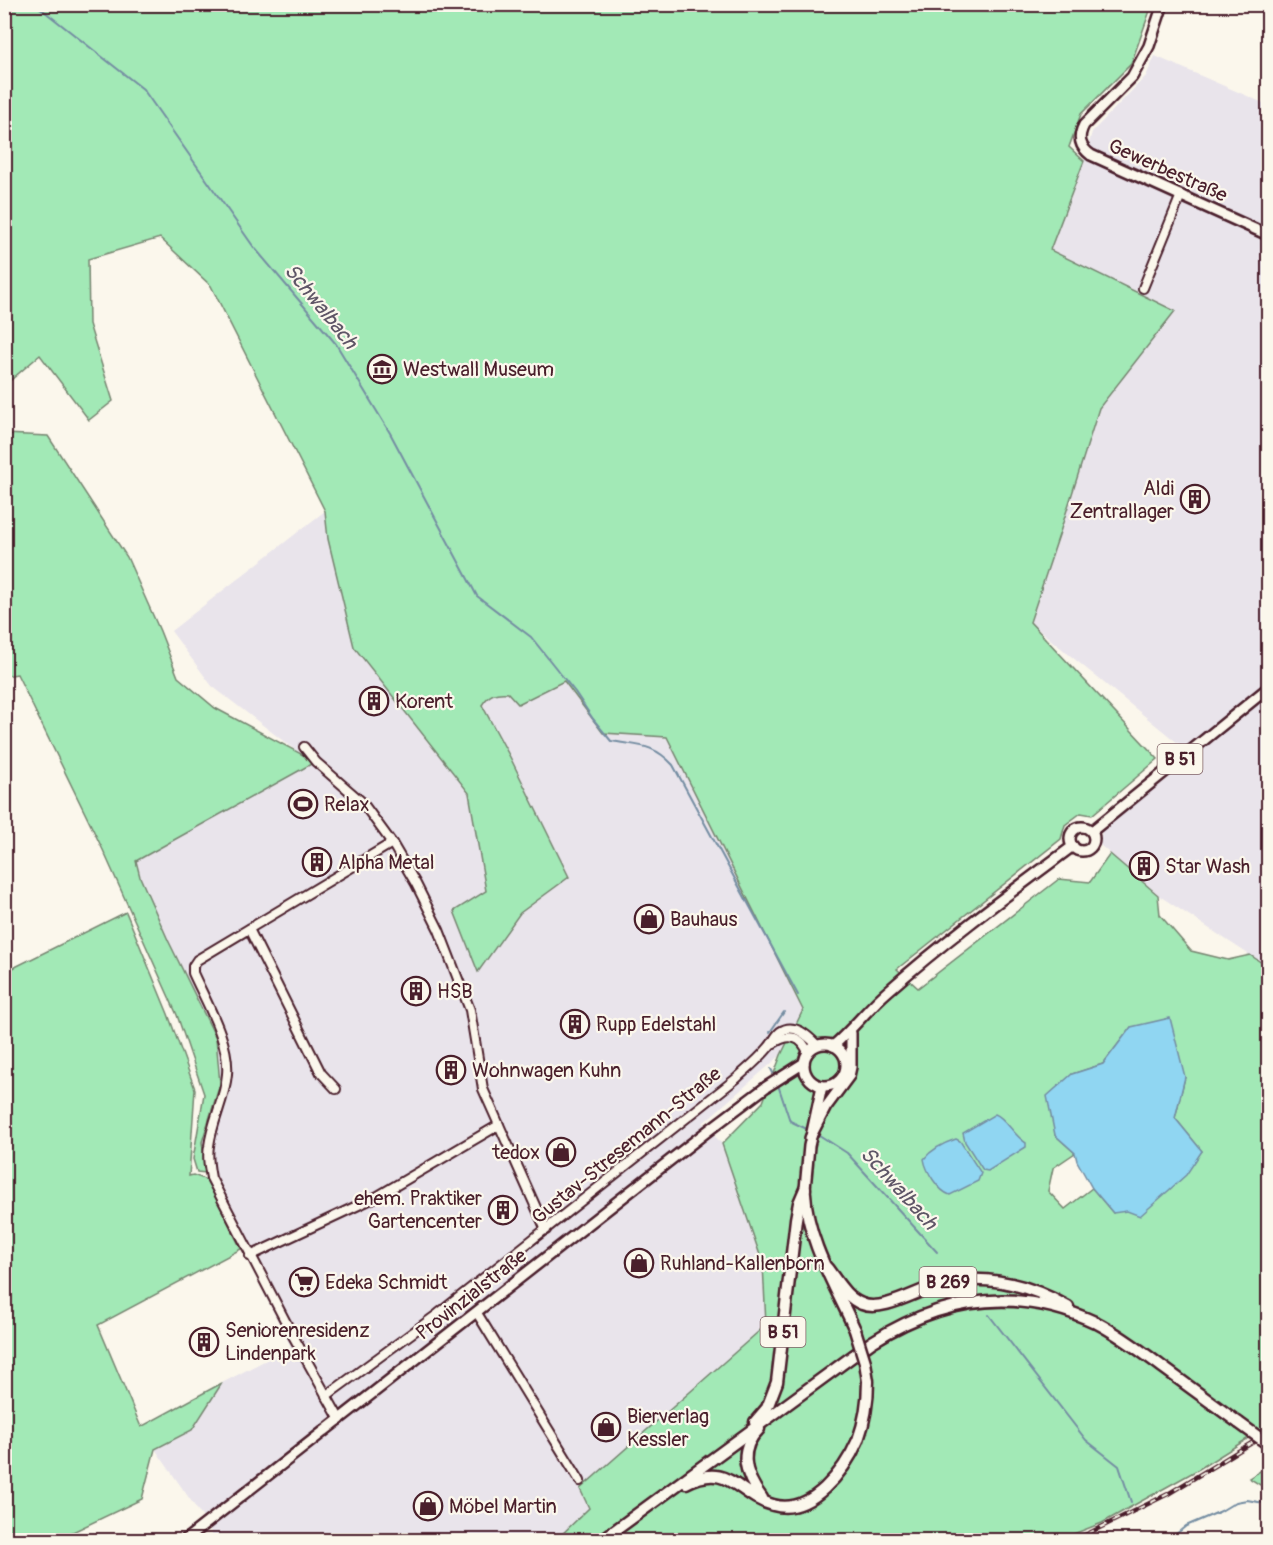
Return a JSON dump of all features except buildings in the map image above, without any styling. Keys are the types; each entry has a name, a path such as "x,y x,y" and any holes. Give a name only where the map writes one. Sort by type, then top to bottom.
{"highway":[{"name":"B 51","path":"651,1503 704,1475 730,1480 749,1494 773,1505 786,1507 803,1503 815,1496 838,1473 858,1439 868,1397 865,1362 855,1330 810,1227 805,1189"},
{"name":"B 51","path":"719,1454 762,1415 772,1398 777,1382 795,1219 805,1189"},
{"name":"B 269","path":"827,1268 843,1290 862,1305 873,1307 885,1305 933,1286 963,1280 979,1280 1013,1284 1030,1290 1059,1302 1082,1317"},
{"name":"B 269","path":"778,1412 879,1338 930,1312 969,1303 1000,1300 1046,1305 1082,1317 1107,1329 1269,1444"},
{"name":"B 51","path":"602,1540 778,1412"},
{"path":"764,1501 748,1477 745,1463 748,1448 756,1432 778,1412"}],"main road":[{"name":"Gewerbestraße","path":"1162,4 1149,46 1132,77 1083,125 1080,138 1083,148 1181,195 1267,231"},
{"name":"B 51","path":"1092,831 1269,688"},
{"path":"1082,826 1092,831 1095,838 1091,848 1082,851 1073,846 1070,839 1075,829 1082,826"},
{"path":"833,1046 852,1030 873,1004 916,968 1073,846"},
{"name":"B 51","path":"816,1123 849,1076 852,1030"},
{"path":"842,1053 852,1030"},
{"path":"817,1046 833,1046 842,1053 846,1066 841,1079 829,1086 815,1084 806,1074 804,1063 808,1053 817,1046"},
{"name":"Provinzialstraße","path":"185,1540 766,1087 804,1063"},
{"name":"Provinzialstraße","path":"780,1077 806,1074"},
{"name":"B 51","path":"805,1189 810,1142 816,1123 822,1086"}],"street":[{"path":"1143,288 1181,195"},
{"path":"304,747 316,762 362,802 392,843 439,930 470,1010 483,1089 546,1230"},
{"path":"340,1420 250,1256 211,1178 209,1143 222,1100 227,1071 222,1040 193,966 197,960 392,843"},
{"path":"249,929 321,1073 336,1089"},
{"name":"Gustav-Stresemann-Straße","path":"326,1396 438,1314 737,1078 781,1032 791,1029 804,1033 817,1046"},
{"path":"771,1045 779,1039 792,1037 801,1041 808,1053"},
{"path":"250,1256 378,1196 499,1125"},
{"path":"477,1313 580,1481"}],"shaded area":[{"path":"1155,56 1268,105 1268,967 1158,895 1100,845 1102,830 1195,757 1029,622 1099,408 1175,311 1050,251 1084,161 1092,132 1146,76"},
{"path":"325,511 328,539 354,647 469,793 486,891 478,971 520,913 569,877 482,705 487,696 496,692 508,693 518,704 565,681 603,733 667,737 803,1010 781,1055 703,1123 722,1144 763,1264 766,1325 581,1488 589,1508 556,1540 212,1540 210,1528 155,1449 192,1430 222,1383 291,1347 207,1180 202,1142 220,1084 216,1038 168,940 140,877 136,861 312,763 212,686 171,631"}],"green space":[{"path":"5,5 1152,5 1131,64 1081,114 1069,147 1084,161 1050,250 1175,311 1099,408 1030,622 1158,759 1092,815 1081,813 1065,825 1061,839 897,969 918,988 1059,879 1090,882 1110,854 1158,895 1160,915 1191,951 1228,960 1250,955 1268,967 1268,1426 1199,1469 1102,1523 1058,1540 556,1540 589,1508 580,1489 766,1325 763,1264 722,1144 763,1102 781,1055 803,1010 667,737 603,733 564,681 518,704 508,693 496,693 487,698 482,705 569,877 520,913 478,972 454,911 486,891 469,793 354,647 328,539 325,511 211,286 160,238 88,259 89,324 113,401 89,420 40,355 5,385","holes":["1131,1027 1185,1077 1175,1118 1202,1151 1113,1213 1092,1188 1065,1209 1048,1191 1053,1168 1075,1153 1055,1135 1072,1074 1103,1064"]},
{"path":"5,434 48,436 127,557 178,677 215,708 305,756 313,763 136,861 140,877 168,940 216,1038 220,1084 202,1142 206,1173 197,1172 193,1159 204,1094 177,1015 103,850 17,674 5,676"},
{"path":"126,912 168,1014 195,1089 189,1176 193,1175 207,1180 241,1249 98,1325 141,1427 222,1383 192,1430 155,1449 142,1499 56,1540 5,1540 5,972"},
{"path":"1268,1466 1268,1490 1249,1478"}],"water":[{"path":"1170,1018 1185,1077 1175,1118 1202,1151 1186,1175 1140,1216 1127,1211 1113,1213 1092,1188 1075,1153 1055,1135 1047,1096 1072,1074 1103,1064 1131,1027"},
{"path":"995,1114 1003,1119 1026,1143 1026,1147 988,1171 983,1170 965,1142 963,1133"},
{"path":"956,1139 960,1141 981,1173 978,1181 950,1195 933,1180 924,1159 938,1147"}],"waterway":[{"name":"Schwalbach","path":"35,4 143,89 253,246 336,344 390,433 477,596 531,637 611,741 652,749 673,765 798,995"},
{"path":"770,1032 784,1012"},
{"name":"Schwalbach","path":"771,1069 775,1077"},
{"name":"Schwalbach","path":"777,1082 790,1121 811,1131"},
{"name":"Schwalbach","path":"816,1133 847,1153 937,1252"},
{"name":"Schwalbach","path":"989,1315 1086,1440 1119,1466 1131,1502"},
{"path":"1169,1540 1186,1526 1236,1502 1247,1500 1268,1506"}],"railway":[{"path":"1075,1540 1168,1494 1268,1433"}],"place":[{"name":"Westwall Museum","path":"382,369"},
{"name":"Aldi Zentrallager","path":"1195,499"},
{"name":"Korent","path":"374,701"},
{"name":"Relax","path":"303,804"},
{"name":"Alpha Metal","path":"317,862"},
{"name":"Star Wash","path":"1144,866"},
{"name":"Bauhaus","path":"649,919"},
{"name":"HSB","path":"416,991"},
{"name":"Rupp Edelstahl","path":"575,1024"},
{"name":"Wohnwagen Kuhn","path":"451,1070"},
{"name":"tedox","path":"561,1152"},
{"name":"ehem. Praktiker Gartencenter","path":"503,1210"},
{"name":"Ruhland-Kallenborn","path":"639,1263"},
{"name":"Edeka Schmidt","path":"304,1282"},
{"name":"Seniorenresidenz Lindenpark","path":"204,1342"},
{"name":"Bierverlag Kessler","path":"606,1427"},
{"name":"Möbel Martin","path":"428,1506"}]}
